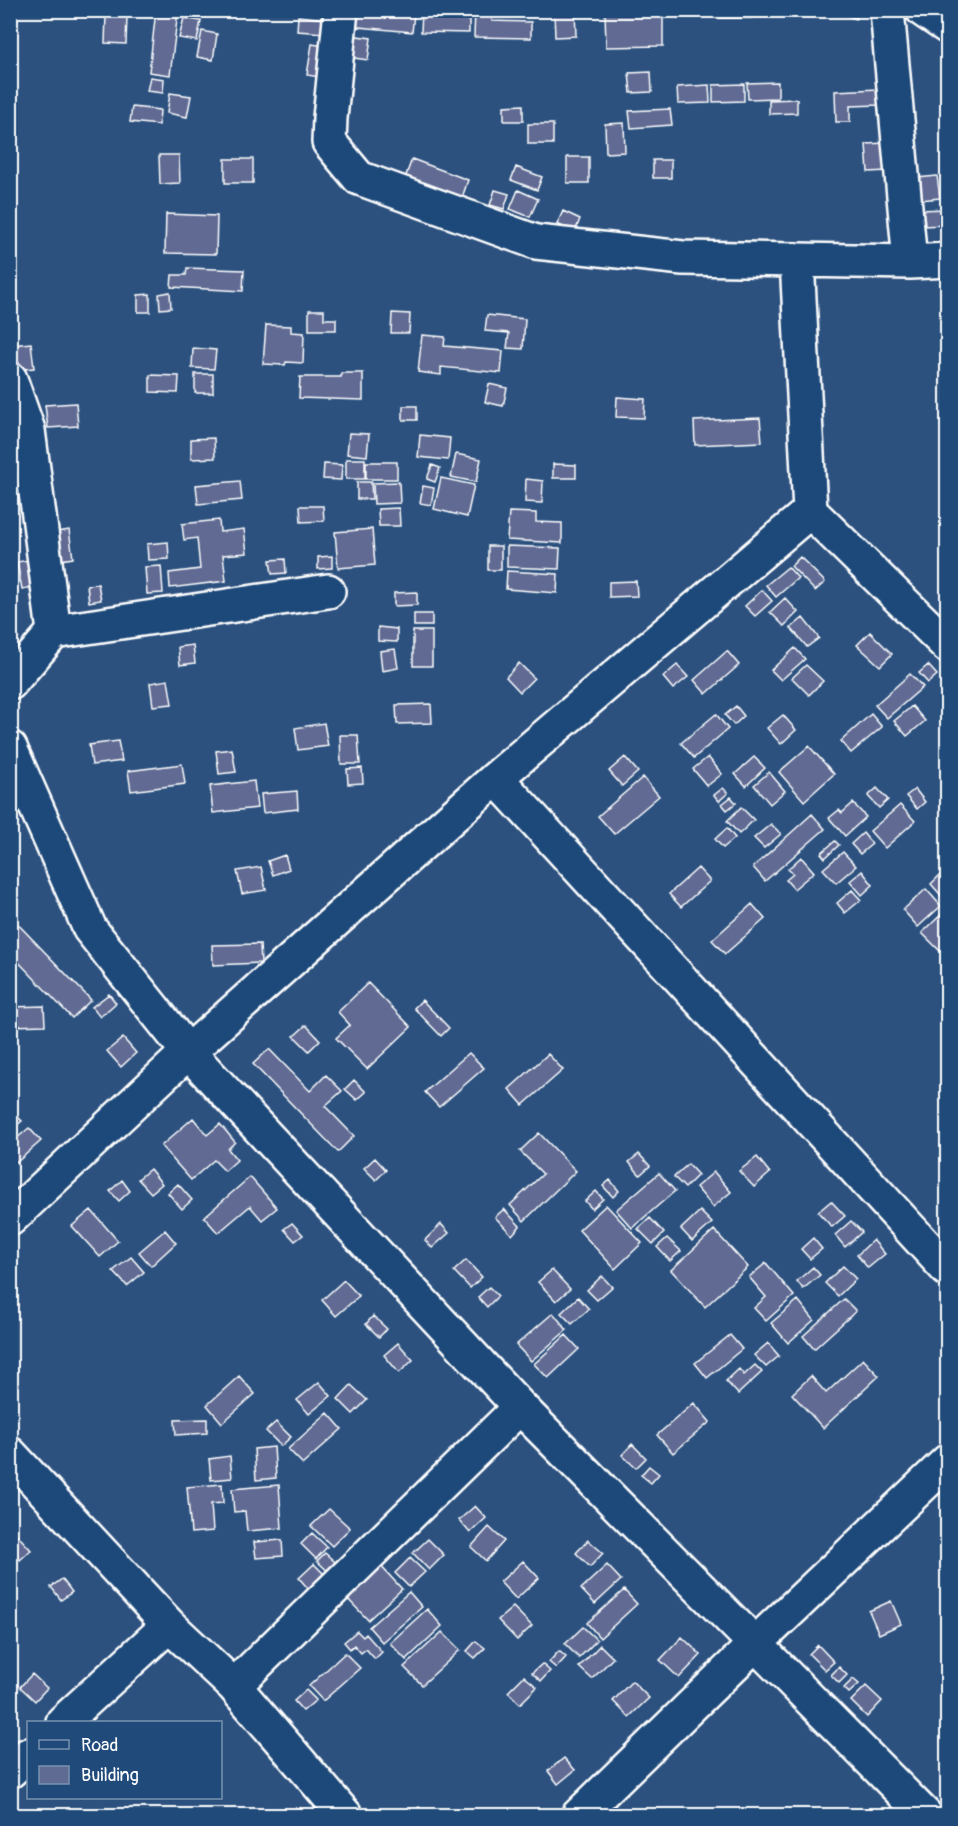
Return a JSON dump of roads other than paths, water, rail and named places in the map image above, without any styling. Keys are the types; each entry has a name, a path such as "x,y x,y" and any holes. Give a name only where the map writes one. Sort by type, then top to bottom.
{"street":[{"path":"341,10 329,142 358,178 536,242 683,258 910,262 948,260"},
{"path":"886,10 910,262"},
{"path":"923,10 948,27"},
{"path":"797,260 810,511 948,646"},
{"path":"10,379 28,430 54,632"},
{"path":"10,1219 188,1052 496,778 810,511"},
{"path":"10,683 54,632 328,591"},
{"path":"10,748 90,929 188,1052 520,1407 926,1815"},
{"path":"496,778 948,1270"},
{"path":"234,1686 520,1407"},
{"path":"10,1454 169,1625 234,1686 346,1815"},
{"path":"578,1815 948,1461"},
{"path":"64,1721 169,1625"},
{"path":"10,1771 27,1756"}]}
